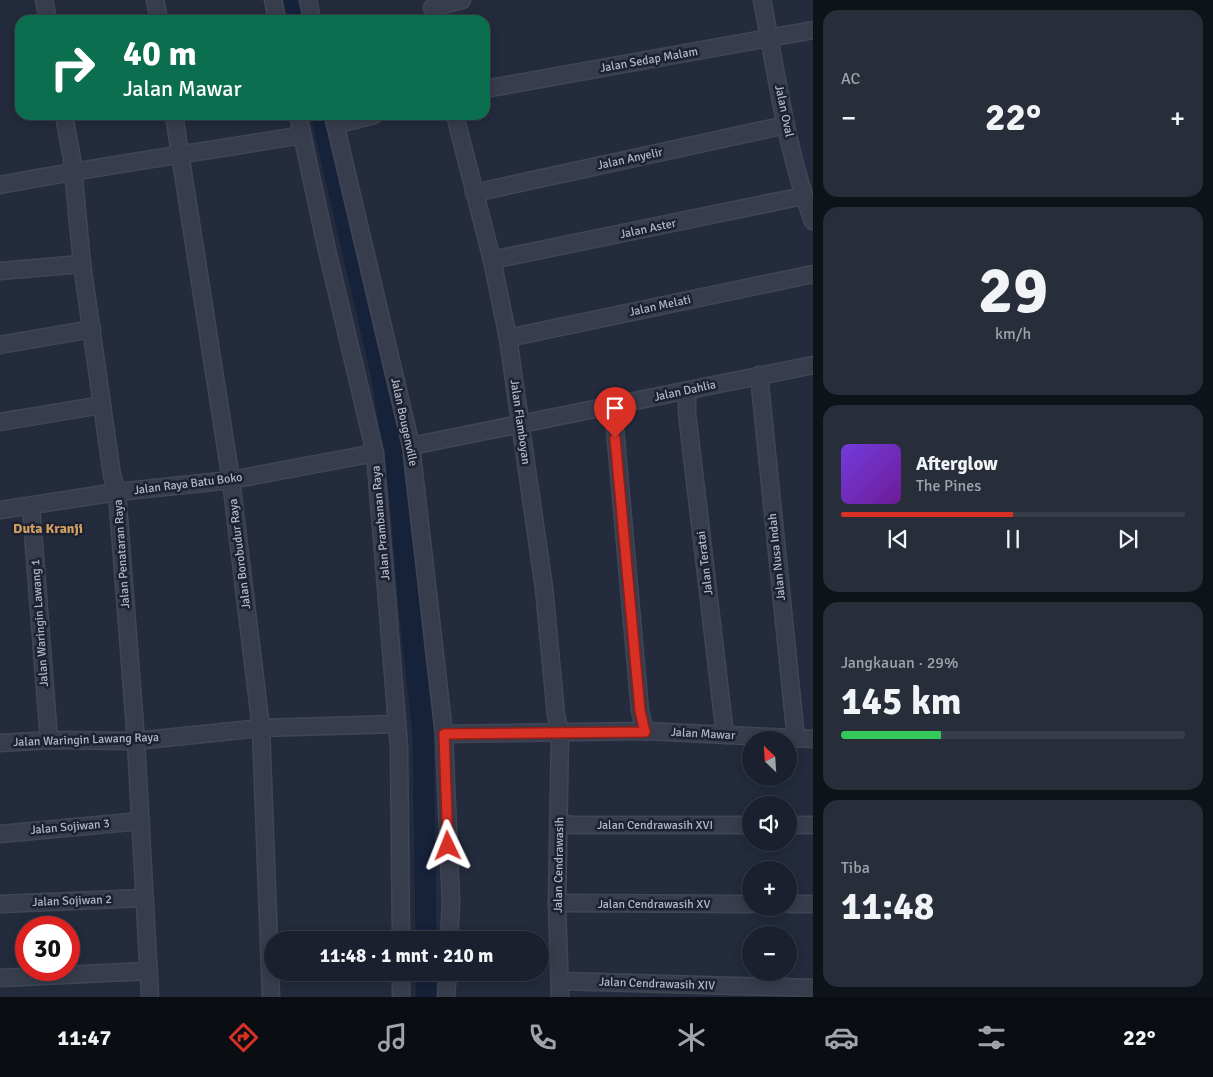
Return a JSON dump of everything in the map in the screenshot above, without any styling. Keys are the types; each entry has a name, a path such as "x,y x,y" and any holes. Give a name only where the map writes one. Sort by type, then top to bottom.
{"street":[{"path":"44,0 47,15"},
{"path":"155,0 157,15"},
{"path":"272,0 276,15"},
{"path":"308,0 311,15"},
{"path":"432,9 462,0"},
{"name":"Jalan Oval","path":"762,0 786,126 803,196 813,221"},
{"name":"Jalan Sedap Malam","path":"490,88 813,30"},
{"name":"Jalan Penataran Raya","path":"65,120 72,158 82,264 112,475 117,492 136,741 150,997"},
{"name":"Jalan Borobudur Raya","path":"175,120 231,480 260,728 271,997"},
{"name":"Jalan Prambanan Raya","path":"299,120 326,246 375,454 400,748 401,931"},
{"name":"Jalan Bougenville","path":"334,120 411,446 444,734 451,902 449,931"},
{"name":"Jalan Flamboyan","path":"456,120 492,260 508,338 544,588 556,715 560,734"},
{"name":"Jalan Anyelir","path":"474,193 786,126"},
{"path":"0,185 72,171 181,156 302,135"},
{"name":"Jalan Aster","path":"492,260 803,196"},
{"path":"0,271 82,264"},
{"name":"Jalan Melati","path":"508,338 813,274"},
{"path":"0,346 92,329"},
{"name":"Jalan Dahlia","path":"411,446 813,365"},
{"name":"Jalan Nusa Indah","path":"759,375 795,731"},
{"name":"Jalan Teratai","path":"687,390 687,413 724,735"},
{"path":"0,422 102,405"},
{"path":"613,406 639,701 645,732"},
{"name":"Jalan Raya Batu Boko","path":"0,510 117,492 231,480 375,454"},
{"name":"Jalan Waringin Lawang 1","path":"31,506 49,740"},
{"name":"Jalan Waringin Lawang Raya","path":"0,743 49,740 136,741 260,728 397,724"},
{"name":"Jalan Mawar","path":"444,734 645,732 742,736"},
{"name":"Jalan Cendrawasih","path":"560,734 560,823 557,903 560,989"},
{"name":"Jalan Mawar","path":"798,739 813,739"},
{"name":"Jalan Sojiwan 3","path":"0,834 141,821"},
{"name":"Jalan Cendrawasih XVI","path":"560,823 742,825"},
{"path":"797,825 813,825"},
{"name":"Jalan Sojiwan 2","path":"0,904 145,898"},
{"name":"Jalan Cendrawasih XV","path":"557,903 742,904"},
{"path":"797,904 813,904"},
{"path":"0,978 149,971"},
{"path":"401,981 401,997"},
{"path":"446,997 447,981"},
{"name":"Jalan Cendrawasih XIV","path":"560,989 813,988"}],"waterway":[{"path":"294,0 298,15"},
{"path":"322,120 382,377 400,498 411,627 423,731 426,931"},
{"path":"426,981 426,997"}],"district":[{"name":"Duta Kranji","path":"48,528"}],"route":[{"path":"448,846 444,734 645,732 640,711 615,438"}]}
